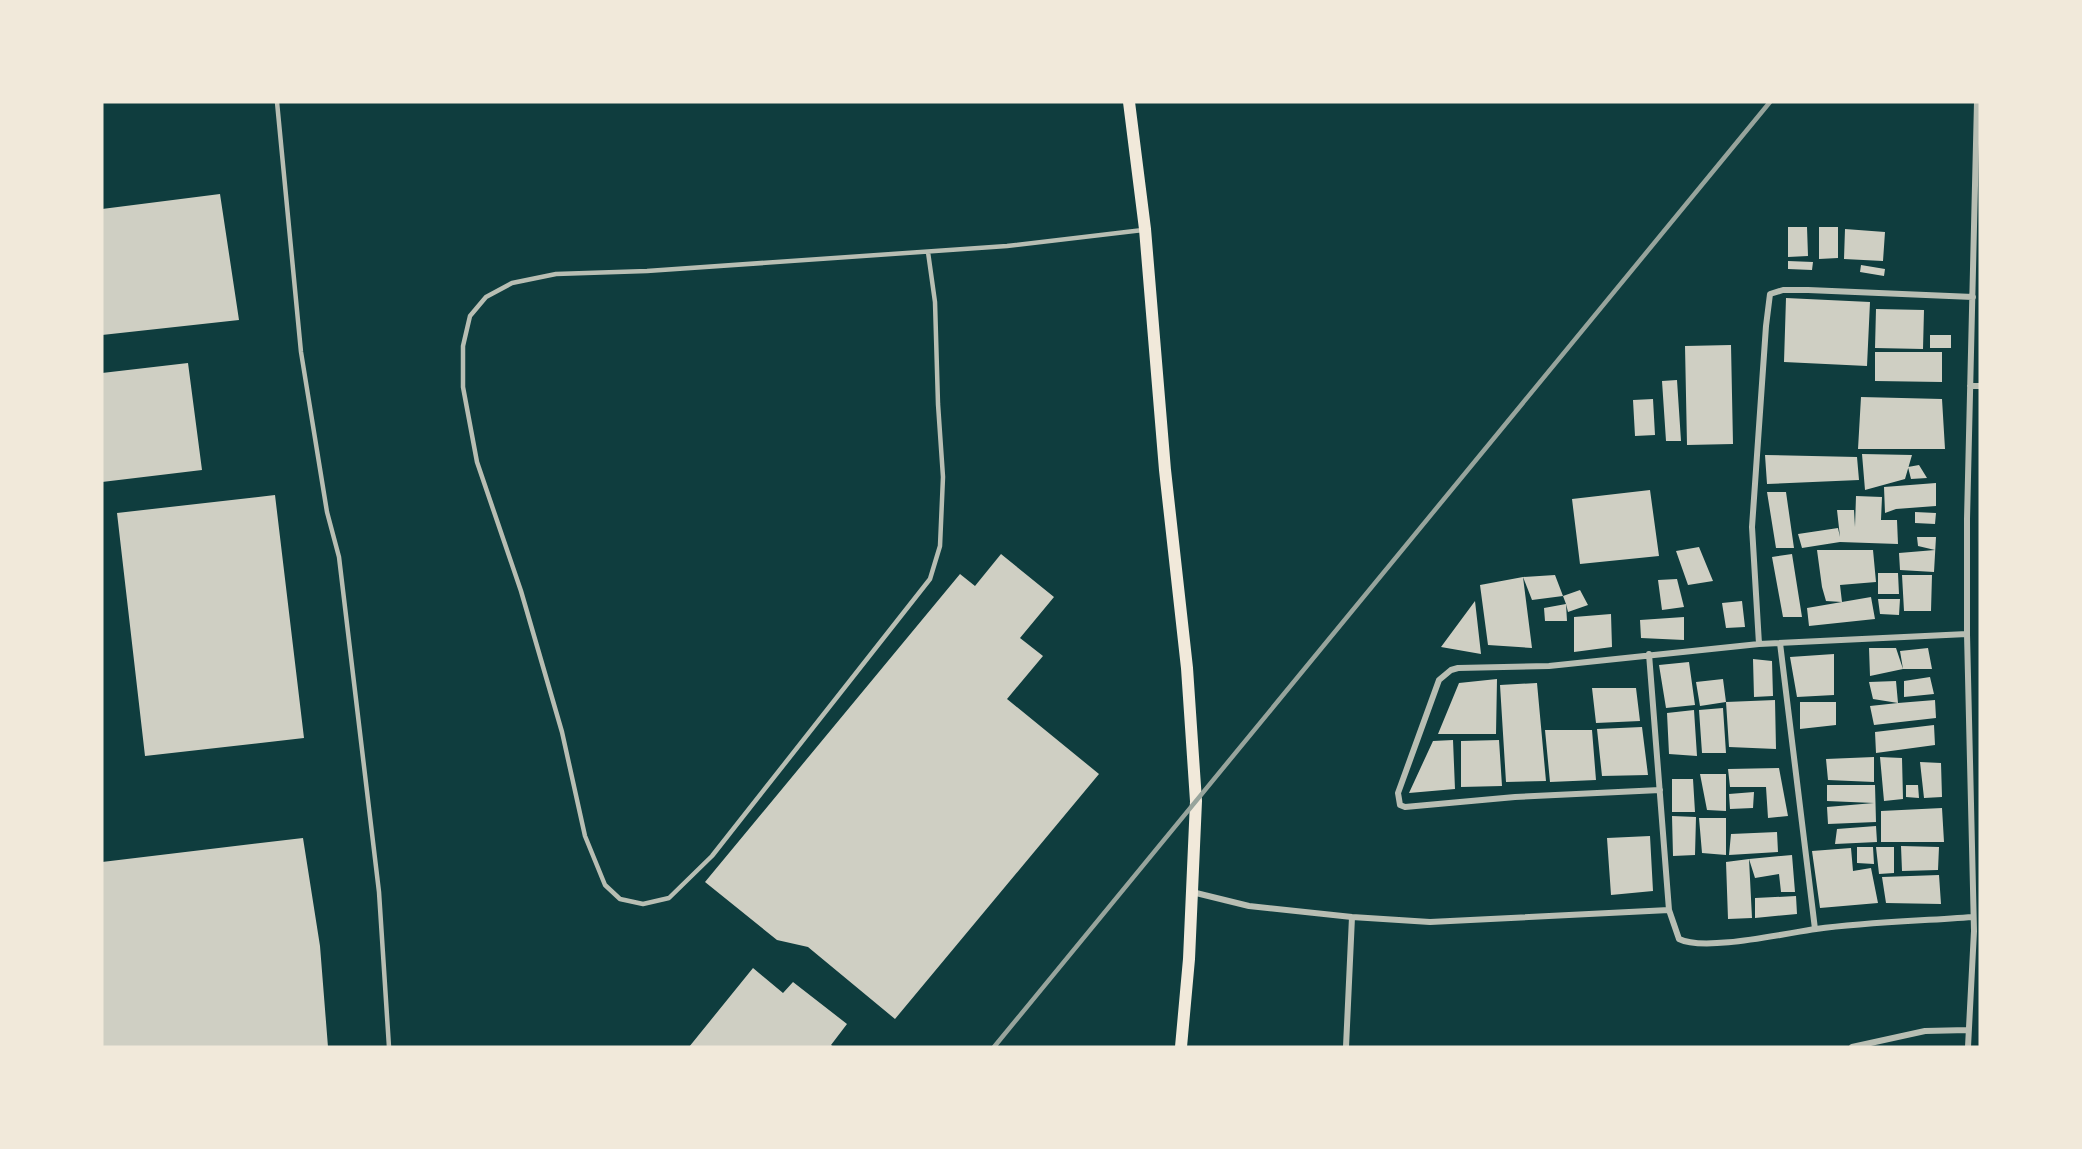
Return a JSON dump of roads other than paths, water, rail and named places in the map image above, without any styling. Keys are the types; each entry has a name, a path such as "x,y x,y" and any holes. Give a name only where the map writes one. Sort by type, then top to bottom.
{"main road":[{"path":"1129,102 1145,230 1165,470 1187,668 1196,801 1181,1047"}],"street":[{"path":"1968,1047 1977,931 1973,917 1967,634 1970,386 1973,297 1977,260 1977,102"},
{"path":"1759,644 1752,527 1770,294 1783,290 1808,290 1973,297"},
{"path":"1970,386 1980,386"},
{"path":"1660,790 1515,797 1405,807 1398,801 1398,793 1439,680 1451,670 1474,667 1549,666 1759,644 1967,634"},
{"path":"1780,643 1815,929"},
{"path":"1650,654 1669,910 1678,939 1688,942 1759,938 1815,929 1973,917"},
{"path":"1971,752 1980,752"},
{"path":"1191,892 1249,906 1352,917 1430,922 1669,910"},
{"path":"1346,1047 1352,917"},
{"path":"1852,1047 1925,1031 1968,1030"}],"lane":[{"path":"278,102 301,352 327,512 339,557 379,892 389,1047"},
{"path":"928,252 935,302 943,477 940,546 930,579 712,856 669,898 643,904 620,899 605,885 585,836 562,732 521,591 477,462 464,387 464,346 470,316 486,297 513,283 556,274 647,271 928,252 1006,246 1145,230"}],"railway":[{"path":"994,1047 1770,102"}]}
